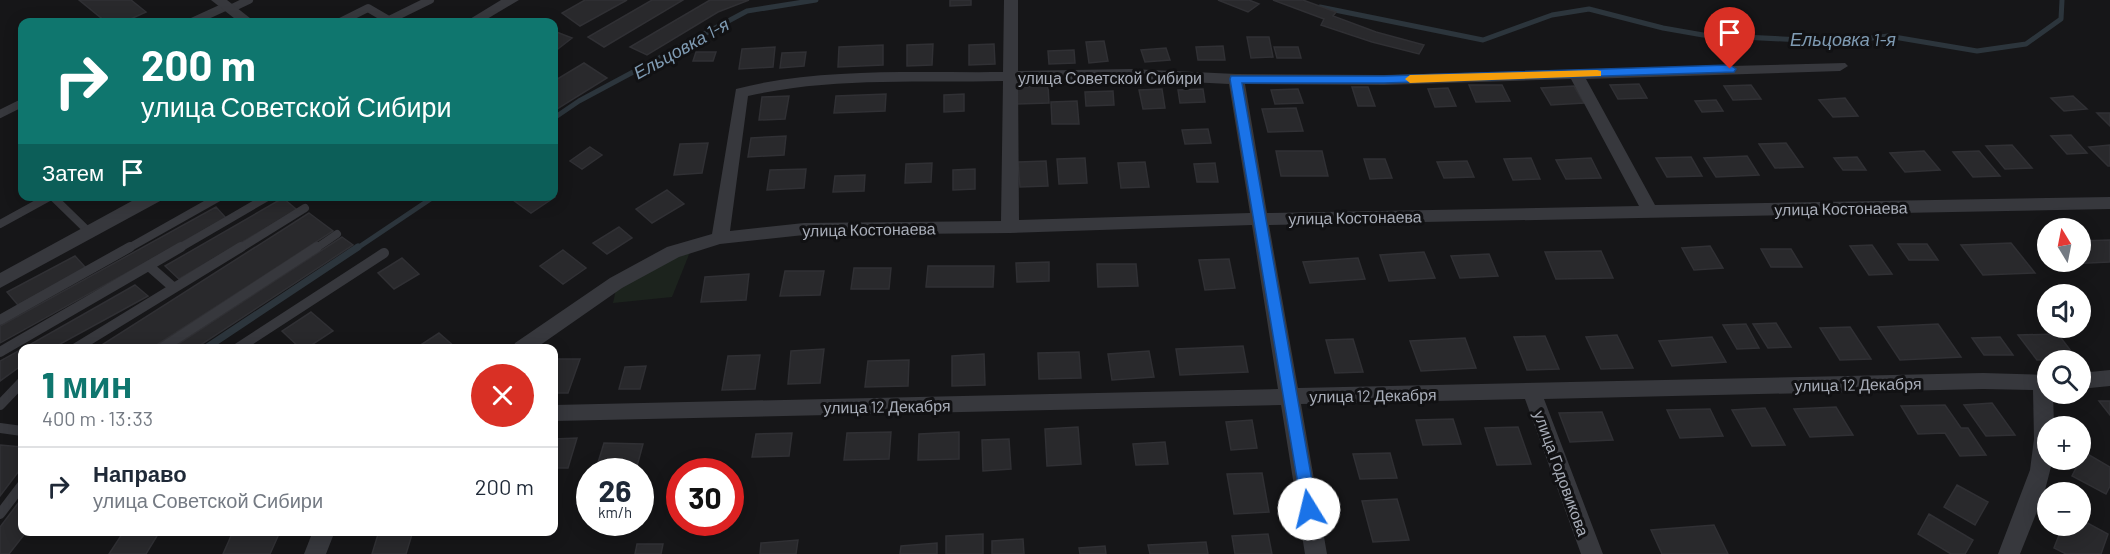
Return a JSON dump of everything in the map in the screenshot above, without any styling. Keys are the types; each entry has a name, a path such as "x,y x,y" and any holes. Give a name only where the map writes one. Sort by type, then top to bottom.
{"street":[{"path":"479,18 512,0"},
{"path":"1010,227 1011,0"},
{"path":"225,5 243,18"},
{"name":"улица Советской Сибири","path":"720,238 741,93 780,84 830,80 1131,74 1236,79 1384,80 1840,66"},
{"path":"1576,74 1650,211"},
{"path":"1236,79 1316,554"},
{"path":"0,281 147,201"},
{"name":"улица Костонаева","path":"528,344 616,283 673,252 720,238 804,229 1010,227 1259,219 2110,203"},
{"path":"2091,380 2110,378"},
{"name":"улица 12 Декабря","path":"558,413 1983,381 2037,383"},
{"name":"улица Годовикова","path":"1532,392 1592,554"},
{"path":"2009,554 2031,498 2043,459 2045,404"},
{"path":"315,554 322,536"}],"lane":[{"path":"200,18 225,5 249,0"},
{"path":"396,18 430,0"},
{"path":"348,18 368,8 385,18"},
{"path":"0,114 18,105"},
{"path":"0,224 43,201"},
{"path":"57,201 89,232"},
{"path":"0,320 212,201"},
{"path":"0,352 261,201"},
{"path":"83,344 305,208"},
{"path":"168,344 337,234"},
{"path":"244,344 384,253"},
{"path":"150,267 174,288"},
{"path":"0,405 18,386"},
{"path":"0,428 18,430"},
{"path":"0,514 18,490"}],"shaded area":[{"path":"690,252 672,297 613,303 616,289 650,269"}],"building":[{"path":"79,0 131,0 146,12 133,18 101,18"},
{"path":"585,0 627,0 580,26 562,13"},
{"path":"652,0 683,0 604,47 588,37"},
{"path":"710,0 749,0 718,12 647,55 630,47"},
{"path":"950,0 971,0 971,5 950,6"},
{"path":"1218,0 1249,0 1259,4 1248,12"},
{"path":"1273,0 1303,0 1336,12 1333,16 1376,32 1424,45 1419,54 1372,42 1321,25 1324,19"},
{"path":"558,33 572,38 558,49"},
{"path":"1247,37 1269,37 1273,57 1251,58"},
{"path":"1104,41 1108,61 1089,63 1086,42"},
{"path":"933,44 932,65 907,66 907,45"},
{"path":"994,44 995,64 969,65 969,45"},
{"path":"883,45 883,65 838,67 839,47"},
{"path":"1223,46 1225,60 1198,60 1196,47"},
{"path":"775,47 773,67 739,69 742,49"},
{"path":"1274,47 1298,47 1301,58 1277,58"},
{"path":"1166,48 1170,60 1145,62 1141,50"},
{"path":"1074,50 1075,63 1049,64 1048,51"},
{"path":"696,52 716,52 713,61 693,61"},
{"path":"806,52 804,66 780,68 782,53"},
{"path":"584,63 607,78 558,109 558,79"},
{"path":"1639,84 1647,98 1618,99 1610,85"},
{"path":"1469,85 1502,85 1510,101 1476,102"},
{"path":"1751,85 1761,99 1733,100 1724,86"},
{"path":"1048,86 1049,103 1017,104 1017,87"},
{"path":"1574,86 1584,103 1551,105 1541,88"},
{"path":"1352,87 1368,87 1375,106 1358,106"},
{"path":"1448,88 1456,106 1435,107 1428,89"},
{"path":"1162,89 1165,108 1143,109 1139,90"},
{"path":"1203,89 1205,102 1180,103 1178,90"},
{"path":"1298,89 1303,103 1275,104 1271,90"},
{"path":"1113,91 1114,105 1086,106 1085,92"},
{"path":"886,94 885,111 834,113 836,96"},
{"path":"964,94 964,111 944,112 944,95"},
{"path":"789,96 785,119 759,120 762,97"},
{"path":"2073,96 2087,109 2064,111 2051,98"},
{"path":"1845,98 1858,116 1833,117 1819,100"},
{"path":"1716,100 1723,111 1702,112 1695,101"},
{"path":"1077,101 1079,124 1052,124 1051,102"},
{"path":"1296,108 1303,131 1268,132 1262,109"},
{"path":"2097,113 2110,113 2110,126"},
{"path":"1208,129 1211,143 1185,144 1182,130"},
{"path":"2071,135 2087,153 2067,154 2051,136"},
{"path":"786,136 784,155 748,157 751,138"},
{"path":"708,143 702,173 674,175 680,144"},
{"path":"1786,143 1803,167 1775,168 1759,144"},
{"path":"2012,145 2032,168 2005,169 1986,146"},
{"path":"2110,145 2110,166 2089,147"},
{"path":"590,147 602,155 582,169 570,161"},
{"path":"1276,151 1322,151 1328,176 1281,176"},
{"path":"1924,151 1940,170 1905,172 1890,153"},
{"path":"1979,151 2000,176 1973,177 1953,152"},
{"path":"1747,156 1759,175 1716,177 1704,158"},
{"path":"1691,157 1702,176 1667,177 1656,158"},
{"path":"1857,157 1866,170 1843,170 1834,158"},
{"path":"1085,158 1087,183 1059,184 1057,159"},
{"path":"1531,158 1540,179 1513,180 1504,159"},
{"path":"1591,158 1601,178 1566,179 1556,160"},
{"path":"1364,159 1385,159 1392,178 1370,179"},
{"path":"1046,161 1048,186 1020,187 1018,162"},
{"path":"1467,161 1474,177 1444,178 1437,162"},
{"path":"1145,162 1149,187 1121,188 1118,163"},
{"path":"932,163 931,182 905,183 906,164"},
{"path":"1215,163 1218,182 1197,182 1194,164"},
{"path":"806,169 804,188 767,190 770,170"},
{"path":"975,169 975,189 953,190 953,170"},
{"path":"865,175 864,191 833,192 835,176"},
{"path":"667,190 684,204 652,223 636,209"},
{"path":"278,201 286,201 297,210 179,279 165,266"},
{"path":"514,201 549,201 531,213"},
{"path":"216,207 226,218 0,343 0,326"},
{"path":"309,213 333,231 158,344 103,344"},
{"path":"619,227 632,238 607,254 593,243"},
{"path":"342,237 353,245 202,344 178,344"},
{"path":"2110,240 2110,262 2091,263 2091,241"},
{"path":"2011,243 2035,273 1983,275 1961,245"},
{"path":"1898,244 1927,244 1938,260 1909,260"},
{"path":"1872,245 1892,274 1869,275 1850,246"},
{"path":"1710,246 1723,268 1694,270 1682,248"},
{"path":"1761,249 1791,249 1802,267 1771,267"},
{"path":"563,250 586,268 563,284 540,266"},
{"path":"1601,251 1613,278 1556,279 1545,252"},
{"path":"1424,252 1435,278 1389,281 1380,255"},
{"path":"1489,254 1498,276 1460,278 1451,256"},
{"path":"75,256 86,268 18,305 7,292"},
{"path":"402,258 419,274 394,289 378,273"},
{"path":"1358,258 1365,279 1310,283 1303,262"},
{"path":"1229,259 1235,288 1205,290 1199,260"},
{"path":"1049,262 1049,281 1017,282 1016,263"},
{"path":"1097,264 1136,264 1138,286 1098,287"},
{"path":"928,266 994,266 993,287 926,287"},
{"path":"854,268 891,268 889,289 851,289"},
{"path":"785,271 824,271 820,295 780,296"},
{"path":"749,274 746,300 701,302 705,277"},
{"path":"135,285 148,296 60,344 31,344"},
{"path":"311,312 333,331 313,344 296,344 282,331"},
{"path":"1776,323 1791,347 1768,348 1753,324"},
{"path":"1746,324 1759,348 1737,349 1723,325"},
{"path":"1938,324 1961,357 1900,360 1878,327"},
{"path":"1850,327 1871,359 1840,360 1820,328"},
{"path":"439,333 451,344 422,344"},
{"path":"1617,335 1633,368 1601,369 1586,337"},
{"path":"2018,335 2061,338 2070,350 2037,350 2037,360"},
{"path":"1545,336 1559,369 1527,370 1514,337"},
{"path":"1712,337 1726,362 1672,366 1659,341"},
{"path":"2000,337 2013,355 1984,355 1972,338"},
{"path":"1465,338 1476,368 1421,371 1410,341"},
{"path":"1353,339 1363,372 1335,373 1326,340"},
{"path":"1243,346 1248,372 1180,375 1176,349"},
{"path":"824,349 820,383 788,384 791,351"},
{"path":"18,351 18,368 0,381 0,361"},
{"path":"1149,351 1154,377 1112,380 1108,354"},
{"path":"1079,352 1081,378 1039,379 1038,353"},
{"path":"984,354 985,385 952,386 952,356"},
{"path":"760,355 755,389 722,390 728,356"},
{"path":"558,359 580,359 568,393 558,393"},
{"path":"909,360 908,386 865,387 868,361"},
{"path":"646,366 640,389 619,389 625,367"},
{"path":"2099,401 2110,401 2110,415"},
{"path":"1992,403 2015,435 1986,436 1964,405"},
{"path":"1945,405 1961,428 1968,428 1986,455 1960,456 1945,433 1918,434 1901,406"},
{"path":"1836,407 1853,435 1810,437 1794,409"},
{"path":"1765,408 1785,445 1752,446 1732,410"},
{"path":"1710,409 1723,436 1680,438 1667,410"},
{"path":"1602,412 1613,440 1570,442 1559,413"},
{"path":"1453,419 1461,444 1423,445 1416,420"},
{"path":"1252,420 1257,448 1231,450 1226,422"},
{"path":"1078,427 1081,464 1047,466 1045,429"},
{"path":"1518,427 1531,464 1497,465 1485,428"},
{"path":"891,432 889,459 844,460 847,433"},
{"path":"959,432 959,459 918,460 919,434"},
{"path":"792,433 789,456 752,457 756,434"},
{"path":"577,438 568,468 558,468 558,439"},
{"path":"1009,439 1011,469 983,471 982,440"},
{"path":"1165,442 1168,464 1136,465 1133,444"},
{"path":"604,443 643,444 639,458 599,458"},
{"path":"0,445 18,447 18,472 0,496"},
{"path":"1390,453 1397,478 1360,479 1353,454"},
{"path":"2091,456 2110,467 2110,486 2106,494 2091,486 2091,482 2083,482 2072,476 2075,470 2091,470"},
{"path":"1262,473 1269,512 1234,514 1227,474"},
{"path":"1957,485 1988,502 1975,525 1944,507"},
{"path":"1397,499 1409,540 1373,542 1362,501"},
{"path":"18,503 18,536 23,536 9,554 0,554 0,527"},
{"path":"1929,514 1973,540 1965,554 1951,554 1918,534"},
{"path":"1714,525 1728,554 1662,554 1651,530"},
{"path":"2091,525 2108,534 2101,554 2066,554 2054,548 2059,536 2091,536"},
{"path":"983,534 983,554 946,554 946,536"},
{"path":"1268,534 1272,554 1235,554 1232,536"},
{"path":"121,536 157,536 146,554 109,554"},
{"path":"231,536 278,536 270,554 223,554"},
{"path":"377,536 411,536 406,554 372,554"},
{"path":"1023,539 1024,554 992,554 992,541"},
{"path":"798,540 796,554 760,554 761,543"},
{"path":"1206,542 1208,554 1150,554 1148,545"},
{"path":"937,543 937,554 900,554 901,546"},
{"path":"637,544 663,544 661,554 635,554"},
{"path":"1105,546 1106,554 1080,554 1079,548"}],"waterway":[{"name":"Ельцовка 1-я","path":"558,115 579,101 747,11 816,0"},
{"name":"Ельцовка 1-я","path":"1320,7 1483,40 1552,15 1589,9 1663,28 1703,35 1842,42 1888,36 1977,51 2026,44 2061,19 2062,0"},
{"name":"Ельцовка 1-я","path":"356,249 428,201"},
{"name":"Ельцовка 1-я","path":"212,344 358,247"}],"slow traffic":[{"path":"1410,79 1597,73"}],"route":[{"path":"1309,509 1236,79 1384,80 1730,69"}]}
